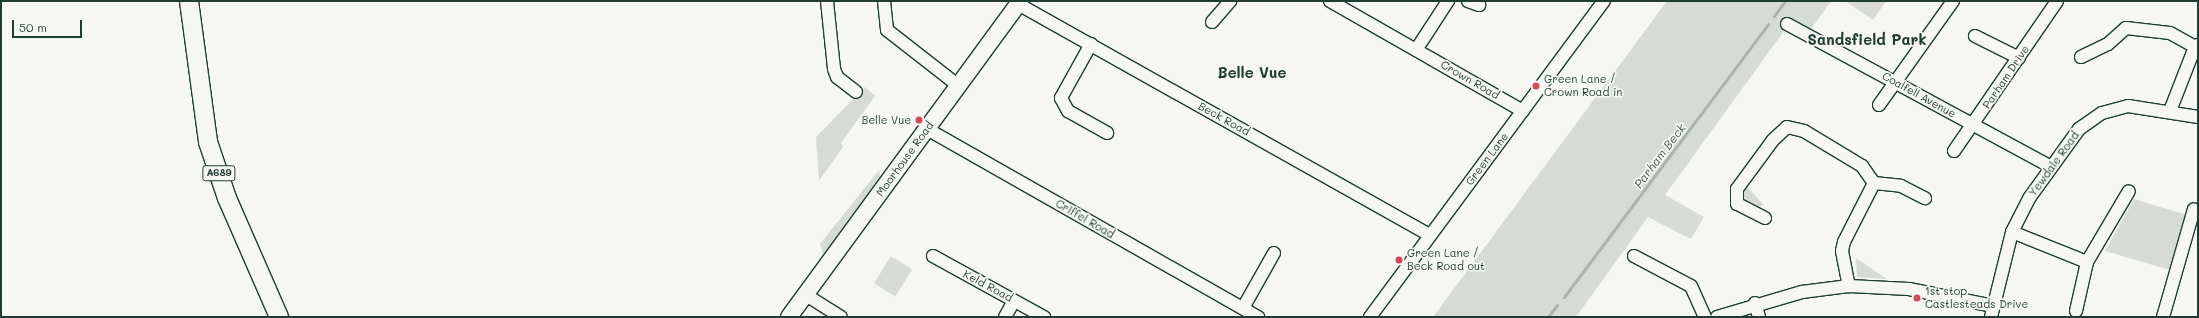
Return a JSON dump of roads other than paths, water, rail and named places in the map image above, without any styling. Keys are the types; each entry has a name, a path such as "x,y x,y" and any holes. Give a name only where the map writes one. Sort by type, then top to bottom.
{"highway":[{"name":"A689","path":"190,1 208,142 228,198 279,317"},
{"name":"A689","path":"192,19 195,1"}],"main road":[{"name":"Moorhouse Road","path":"789,317 1019,2"}],"street":[{"path":"827,1 834,69 837,77 856,92"},
{"path":"884,1 887,30 959,86"},
{"path":"1212,22 1230,1"},
{"name":"Crown Road","path":"1330,1 1345,5 1416,50 1524,111"},
{"path":"1416,50 1448,1"},
{"name":"Green Lane","path":"1370,317 1604,1"},
{"path":"1879,105 1953,1"},
{"name":"Parham Drive","path":"1954,151 1974,125 2057,1"},
{"name":"Beck Road","path":"1019,2 1430,235"},
{"name":"Coalfell Avenue","path":"1787,24 2052,167"},
{"path":"2081,57 2108,44 2126,28 2170,33 2196,46 2170,111"},
{"path":"1975,36 2019,58"},
{"path":"1091,44 1061,98 1068,111 1107,133"},
{"name":"Yewdale Road","path":"1992,312 2012,232 2030,197 2079,129 2102,113 2128,106 2170,111 2198,117"},
{"path":"1765,218 1737,204 1737,190 1773,140 1787,127 1804,131 1848,156 1862,166 1874,183 1901,186 1924,198"},
{"name":"Criffel Road","path":"927,129 1258,317"},
{"path":"1849,286 1844,242 1874,183"},
{"path":"2076,311 2087,262 2129,191"},
{"path":"2163,317 2194,209"},
{"path":"2012,232 2087,262"},
{"path":"1242,308 1274,254"},
{"name":"Keld Road","path":"933,256 1044,317"},
{"path":"1634,256 1691,286 1705,317"},
{"path":"1717,317 1755,303 1849,286 1909,289 1992,312"},
{"path":"806,295 841,317"},
{"path":"1005,317 1014,300"},
{"path":"1755,303 1760,317"}],"waterway":[{"name":"Parham Beck","path":"1774,16 1785,1"},
{"name":"Parham Beck","path":"1564,297 1768,24"},
{"name":"Parham Beck","path":"1548,317 1557,305"}],"place":[{"name":"Green Lane / Crown Road in","path":"1536,86"},
{"name":"Belle Vue","path":"919,120"},
{"name":"Green Lane / Beck Road out","path":"1399,260"},
{"name":"1st stop Castlesteads Drive","path":"1917,298"}],"district":[{"name":"Sandsfield Park","path":"1867,40"},
{"name":"Belle Vue","path":"1252,73"}]}
